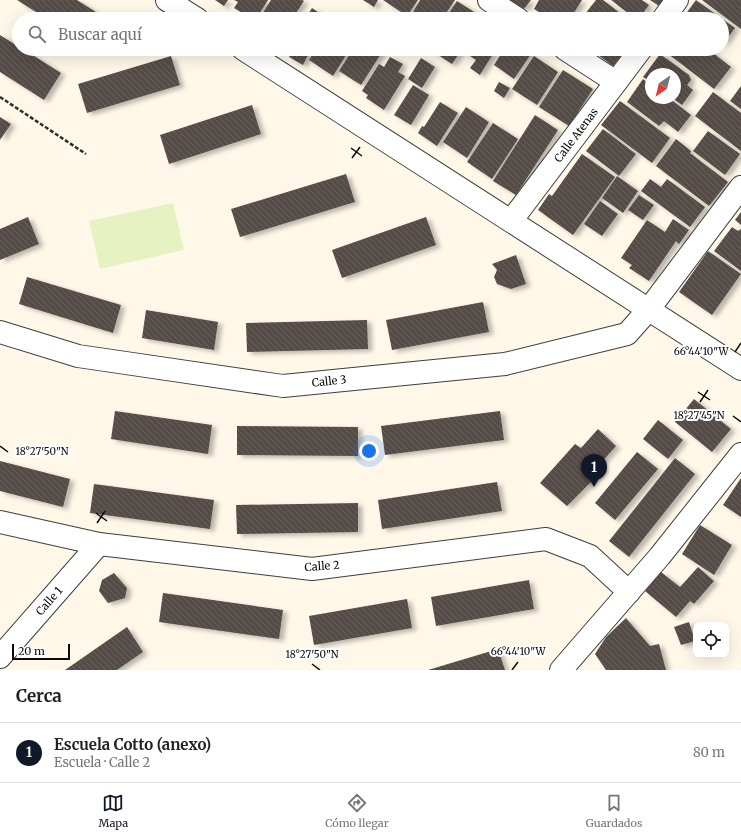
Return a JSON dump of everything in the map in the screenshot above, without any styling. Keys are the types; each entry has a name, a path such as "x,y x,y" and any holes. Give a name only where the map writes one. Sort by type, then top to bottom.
{"street":[{"path":"167,0 186,12"},
{"path":"489,0 507,12"},
{"path":"668,12 677,0"},
{"path":"254,56 741,369"},
{"path":"576,56 616,82"},
{"name":"Calle Atenas","path":"511,221 635,56"},
{"name":"Calle 3","path":"0,332 78,356 283,386 505,364 626,334 649,309 741,187"},
{"path":"561,670 629,592 741,454"},
{"name":"Calle 2","path":"0,522 99,544 312,569 546,539 590,556 629,592"},
{"name":"Calle 1","path":"0,657 99,544"}],"path":[{"path":"0,97 86,154"}],"green space":[{"path":"173,203 184,250 100,269 89,221"}],"building":[{"path":"17,0 77,0 96,12 36,12"},
{"path":"215,0 228,0 224,6"},
{"path":"234,0 268,0 260,12 241,12 234,8 238,2"},
{"path":"271,0 304,1 297,12 263,12"},
{"path":"363,0 378,0 374,7"},
{"path":"383,0 418,0 410,12 401,12"},
{"path":"420,0 455,0 447,12 413,12"},
{"path":"510,0 531,0 524,9"},
{"path":"539,0 582,0 574,12 539,12 534,9"},
{"path":"596,0 603,0 619,12 587,12"},
{"path":"611,0 642,0 649,5 644,12 627,12"},
{"path":"650,0 664,0 659,6"},
{"path":"696,0 713,12 687,12"},
{"path":"702,0 741,0 741,29 729,20 729,12 718,12"},
{"path":"457,1 474,12 450,12"},
{"path":"312,8 318,12 309,12"},
{"path":"729,24 735,28 729,36"},
{"path":"0,35 12,43 12,56 34,56 61,73 44,100 0,72"},
{"path":"171,56 180,85 87,113 78,84"},
{"path":"290,56 308,56 303,65"},
{"path":"312,56 346,56 333,76 309,60"},
{"path":"349,56 380,56 361,85 339,71"},
{"path":"440,56 457,56 452,64"},
{"path":"470,56 492,56 480,75 470,68 476,60"},
{"path":"500,56 530,56 514,79 494,65"},
{"path":"534,56 558,72 537,105 512,89"},
{"path":"599,56 621,56 613,66"},
{"path":"659,56 663,56 679,68 650,68"},
{"path":"671,56 717,56 731,67 714,89"},
{"path":"390,57 403,64 398,72 405,76 384,110 366,98 368,95 362,91 379,64 384,67"},
{"path":"421,58 435,67 422,88 408,79"},
{"path":"681,69 689,75 691,80 687,85 693,90 682,105 681,104"},
{"path":"563,70 593,89 569,126 539,107"},
{"path":"643,79 645,80 645,104 677,104 691,115 678,132 664,121 659,126 627,102"},
{"path":"499,82 510,88 504,98 494,91"},
{"path":"413,85 429,95 411,125 394,115"},
{"path":"741,86 741,109 730,101"},
{"path":"713,92 741,113 741,151 695,116"},
{"path":"620,101 670,138 652,163 601,125"},
{"path":"440,102 458,113 437,146 418,133 422,126 424,127"},
{"path":"252,105 261,134 169,164 160,135"},
{"path":"466,107 489,122 467,158 443,142"},
{"path":"535,115 558,130 516,195 493,181"},
{"path":"0,117 11,124 0,140"},
{"path":"493,123 518,139 492,179 467,162"},
{"path":"603,129 636,154 619,176 586,151"},
{"path":"708,131 740,154 725,175 693,151"},
{"path":"676,139 691,151 690,153 728,182 709,206 656,166"},
{"path":"582,154 615,177 573,235 538,210 549,194 552,196"},
{"path":"346,174 355,202 240,237 231,209"},
{"path":"617,176 638,191 623,213 602,198"},
{"path":"650,179 661,187 667,179 705,207 690,227 641,191"},
{"path":"639,195 654,205 643,220 628,210"},
{"path":"600,201 618,214 602,236 584,224"},
{"path":"741,212 741,225 735,220"},
{"path":"28,217 39,244 0,260 0,229"},
{"path":"426,217 436,245 342,278 332,250"},
{"path":"673,219 689,230 679,244 676,241 649,281 629,268 632,265 621,258 647,220 665,232"},
{"path":"732,227 738,231 741,229 741,271 714,251"},
{"path":"708,251 741,274 712,315 679,292"},
{"path":"516,255 526,284 511,289 497,284 494,277 497,270 492,264"},
{"path":"27,277 121,305 113,333 19,304"},
{"path":"483,302 489,332 392,350 386,320"},
{"path":"146,310 218,322 214,350 142,338"},
{"path":"367,320 368,349 247,352 246,323"},
{"path":"694,399 731,429 712,452 675,422"},
{"path":"115,411 212,425 208,454 111,439"},
{"path":"500,411 504,440 385,455 381,426"},
{"path":"658,420 683,440 668,459 643,439"},
{"path":"237,426 358,427 358,456 237,455"},
{"path":"598,429 616,446 599,465 604,469 567,506 540,483 575,444 581,448"},
{"path":"637,452 658,469 615,520 595,503"},
{"path":"675,458 695,474 629,557 609,541"},
{"path":"0,461 70,479 63,507 0,491"},
{"path":"741,478 741,517 723,505"},
{"path":"497,482 502,511 382,529 378,500"},
{"path":"94,484 214,500 210,529 90,513"},
{"path":"358,503 358,532 237,534 236,505"},
{"path":"700,525 732,545 714,575 682,554"},
{"path":"698,567 714,581 694,604 690,601 676,617 645,591 661,572 680,587"},
{"path":"114,573 127,588 125,598 108,603 99,591 102,580"},
{"path":"529,580 534,609 436,626 431,597"},
{"path":"163,593 283,610 279,639 159,622"},
{"path":"407,599 412,628 314,645 309,616"},
{"path":"626,618 650,646 659,644 666,670 606,670 595,654 606,637"},
{"path":"689,622 693,635 693,642 681,645 674,627"},
{"path":"127,627 143,652 117,670 65,670"},
{"path":"498,649 505,670 428,670"}],"place":[{"name":"Escuela Cotto (anexo)","path":"594,487"}]}
